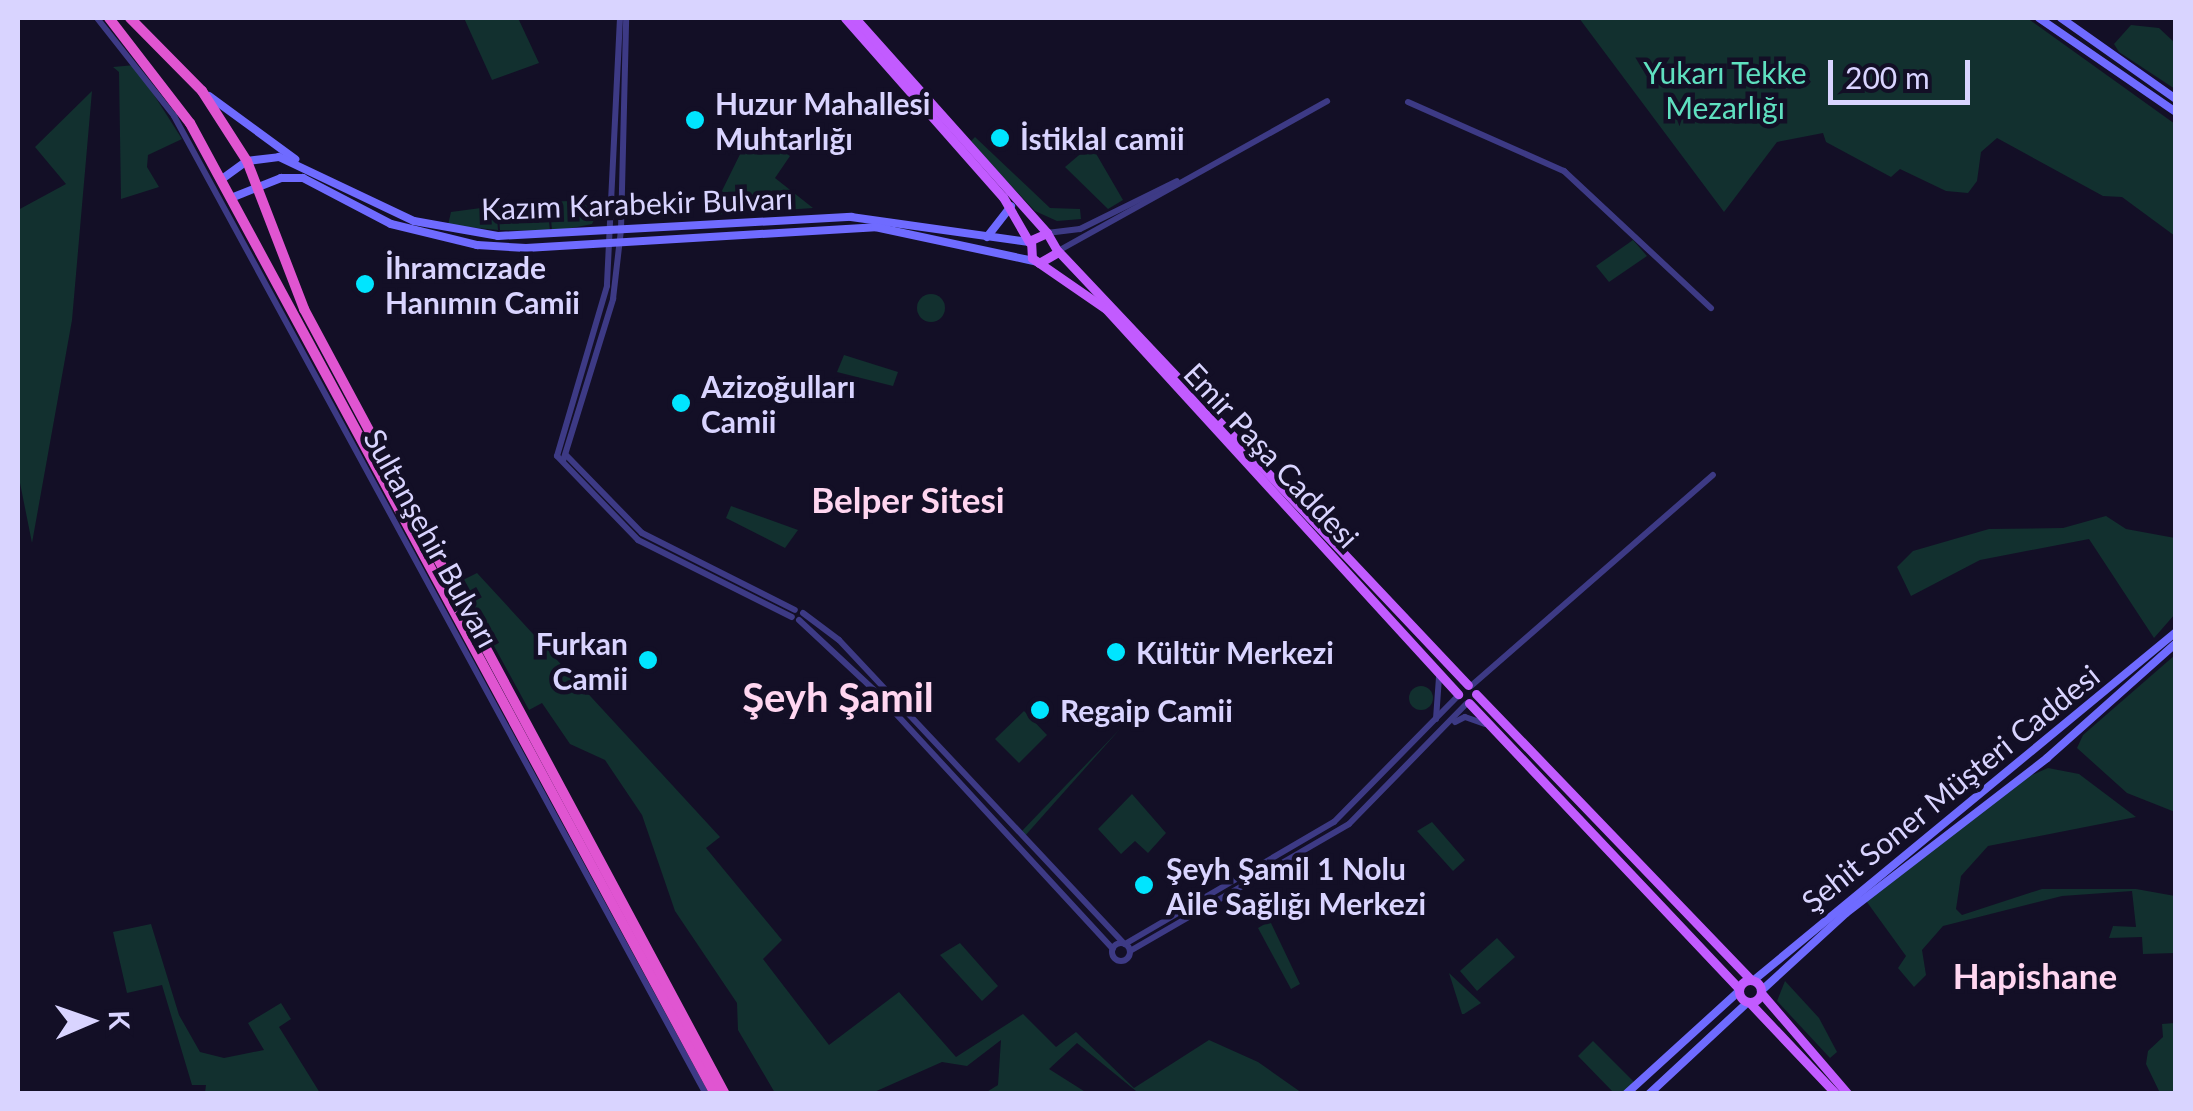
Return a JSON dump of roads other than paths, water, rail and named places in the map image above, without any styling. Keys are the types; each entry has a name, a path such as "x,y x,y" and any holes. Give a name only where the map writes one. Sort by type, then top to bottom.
{"highway":[{"name":"Sultanşehir Bulvarı","path":"109,18 161,80 222,179 715,1094"},
{"name":"Sultanşehir Bulvarı","path":"130,18 202,90 246,161 304,310 726,1094"}],"main road":[{"path":"844,18 1010,206 1039,262 1052,261 1058,251"},
{"path":"855,18 1047,233 1029,242"},
{"path":"2039,18 2176,112"},
{"path":"2061,18 2176,100"},
{"path":"202,90 303,164"},
{"name":"Kazım Karabekir Bulvarı","path":"246,161 271,156 303,164 398,215 454,232 512,237 876,217 1029,242"},
{"path":"222,179 246,161"},
{"name":"Kazım Karabekir Bulvarı","path":"232,198 286,177 308,179 379,219 452,242 526,248 887,228 1039,262"},
{"path":"988,236 1010,206"},
{"name":"Emir Paşa Caddesi","path":"1047,233 1058,251 1753,980 1848,1094"},
{"name":"Emir Paşa Caddesi","path":"1039,262 1106,309 1468,704"},
{"name":"Şehit Soner Müşteri Caddesi","path":"1753,980 2176,632"},
{"name":"Şehit Soner Müşteri Caddesi","path":"1761,992 1860,901 2047,758 2176,643"},
{"path":"1458,695 1472,688"},
{"path":"1472,688 1468,704 1496,728 1836,1094"},
{"path":"1725,1002 1726,976"},
{"path":"1626,1094 1753,980"},
{"path":"1649,1094 1761,992"}],"street":[{"name":"Sultanşehir Bulvarı","path":"97,18 168,106 706,1094"},
{"path":"562,456 613,299 621,230 623,18"},
{"path":"562,456 599,329 623,18"},
{"path":"1058,251 1327,101"},
{"path":"1408,102 1564,171 1712,308"},
{"path":"1047,233 1080,230 1210,167"},
{"path":"208,185 222,179"},
{"path":"219,205 232,198"},
{"path":"562,456 642,533 839,640 1126,946"},
{"path":"1472,688 1713,475"},
{"path":"797,615 870,685 1120,960 1126,946 1334,822 1458,695"},
{"path":"1436,667 1442,697 1436,720"},
{"path":"1113,949 1126,946 1348,824 1468,704"},
{"path":"1442,732 1465,718 1496,728"}],"place":[{"name":"Huzur Mahallesi Muhtarlığı","path":"695,120"},
{"name":"İstiklal camii","path":"1000,138"},
{"name":"İhramcızade Hanımın Camii","path":"365,284"},
{"name":"Azizoğulları Camii","path":"681,403"},
{"name":"Kültür Merkezi","path":"1116,652"},
{"name":"Furkan Camii","path":"648,660"},
{"name":"Regaip Camii","path":"1040,710"},
{"name":"Şeyh Şamil 1 Nolu Aile Sağlığı Merkezi","path":"1144,885"}],"district":[{"name":"Belper Sitesi","path":"908,499"},
{"name":"Şeyh Şamil","path":"838,697"},
{"name":"Hapishane","path":"2035,975"}],"park label":[{"name":"Yukarı Tekke Mezarlığı","path":"1725,89"}]}
